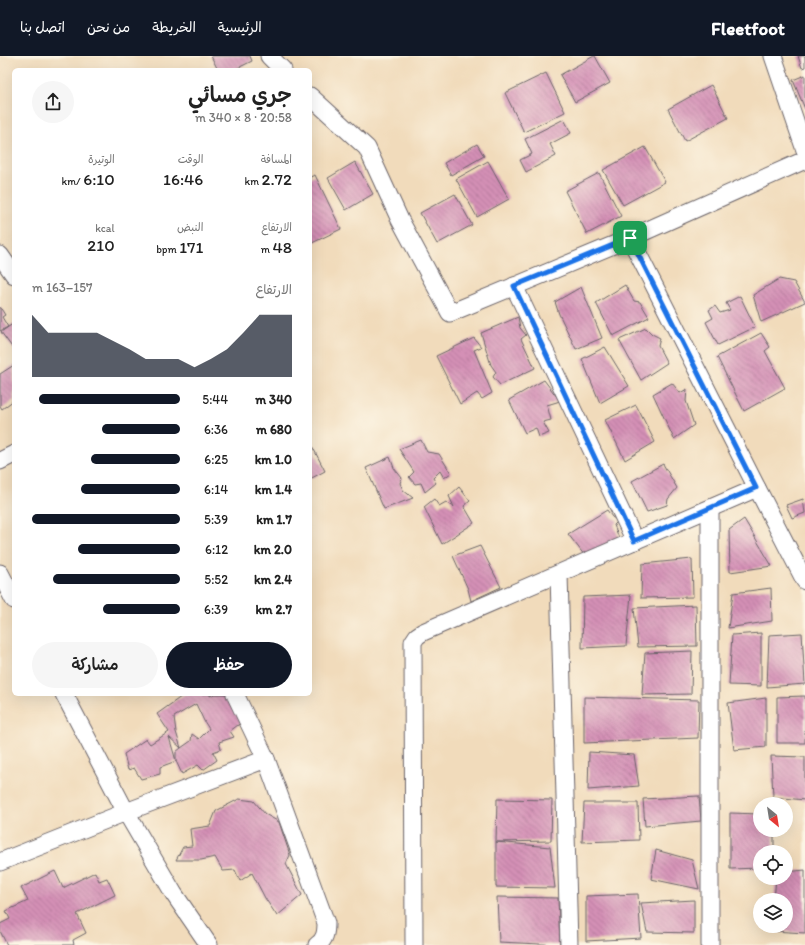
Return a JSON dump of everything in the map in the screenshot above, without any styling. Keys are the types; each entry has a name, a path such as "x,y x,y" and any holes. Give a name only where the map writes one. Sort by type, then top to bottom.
{"street":[{"path":"269,56 281,68"},
{"path":"773,56 805,150"},
{"path":"312,98 367,148 400,220 450,313 630,238 805,160"},
{"path":"630,238 756,488 805,581"},
{"path":"0,255 12,272"},
{"path":"514,286 634,541"},
{"path":"0,461 12,455"},
{"path":"414,945 413,642 417,636 423,632 756,488"},
{"path":"710,508 710,945"},
{"path":"0,573 12,596"},
{"path":"559,574 569,945"},
{"path":"65,696 126,812 174,894 209,945"},
{"path":"237,696 266,760 326,923 326,933 317,945"},
{"path":"0,862 126,812 266,760"}],"building":[{"path":"211,56 250,56 252,61 238,68 217,68"},
{"path":"594,56 610,83 575,102 560,75"},
{"path":"798,56 805,56 805,67 802,68"},
{"path":"546,73 565,112 524,132 505,93"},
{"path":"805,75 805,109 793,80"},
{"path":"711,85 728,118 685,141 668,109"},
{"path":"564,119 571,133 550,144 556,156 526,172 520,160 532,154 525,139"},
{"path":"477,144 484,156 451,175 444,163"},
{"path":"645,147 665,182 623,205 603,170"},
{"path":"488,161 509,199 477,217 456,179"},
{"path":"355,162 373,194 346,210 328,178"},
{"path":"599,173 621,216 587,234 565,191"},
{"path":"315,175 341,229 312,243 312,176"},
{"path":"455,194 472,225 437,244 420,213"},
{"path":"779,279 794,282 805,302 761,322 753,295"},
{"path":"625,285 634,301 640,302 649,317 613,336 596,303"},
{"path":"581,287 602,338 576,349 559,314 555,302"},
{"path":"740,296 755,327 718,345 706,322 713,318 709,310 715,306 720,313 730,310 726,303"},
{"path":"0,307 5,315 2,317 8,327 0,331"},
{"path":"518,317 520,328 526,335 521,339 535,368 500,385 493,377 496,372 491,365 481,333"},
{"path":"12,324 12,347 1,332"},
{"path":"646,328 652,334 660,338 658,346 667,363 641,380 619,340"},
{"path":"761,333 770,347 765,351 785,388 744,411 717,357"},
{"path":"474,338 481,347 474,350 492,393 482,399 477,393 460,404 436,356"},
{"path":"605,347 629,386 600,403 582,359"},
{"path":"12,366 12,402 2,409 0,406 0,374"},
{"path":"544,380 560,401 547,405 551,420 543,422 549,433 539,437 536,428 525,433 509,400"},
{"path":"672,383 680,393 687,389 686,401 694,425 674,439 653,394"},
{"path":"636,405 655,442 625,460 605,420"},
{"path":"421,440 427,452 439,454 451,473 444,478 440,471 433,478 436,483 425,492 421,483 415,484 409,477 414,472 399,449"},
{"path":"312,446 325,471 312,478"},
{"path":"390,457 394,468 402,478 400,483 403,490 413,498 384,509 366,468"},
{"path":"663,464 677,488 668,499 667,505 647,512 632,481"},
{"path":"459,487 470,501 464,506 474,523 442,544 424,507 434,499 439,506 446,502 454,507 449,496"},
{"path":"803,499 805,513 792,518 786,505"},
{"path":"607,510 612,517 618,521 614,525 619,538 585,556 568,534"},
{"path":"744,519 772,566 730,572 729,530"},
{"path":"480,546 501,587 471,601 468,589 453,556"},
{"path":"692,559 693,597 641,598 642,564"},
{"path":"771,588 772,621 728,628 733,593"},
{"path":"631,595 626,646 582,648 583,597"},
{"path":"696,605 697,646 638,647 634,608"},
{"path":"761,633 761,686 729,685 732,635"},
{"path":"802,633 805,684 767,687 769,635"},
{"path":"692,651 691,694 642,695 645,653"},
{"path":"182,696 227,696 242,722 230,731 234,737 219,742 221,749 213,752 217,760 203,770 198,765 182,774 176,761 160,767 160,774 141,779 134,768 128,770 124,754 146,739 150,744 169,732 157,714","holes":["196,704 209,729 199,739 192,734 191,741 181,748 176,732 174,717","169,737 181,748 176,752 176,761"]},
{"path":"805,696 805,743 777,743 777,697"},
{"path":"584,697 699,700 698,738 584,743"},
{"path":"766,698 766,747 734,750 728,703"},
{"path":"589,752 634,755 639,786 588,790"},
{"path":"771,756 805,757 805,800 793,799 793,797 773,797"},
{"path":"699,796 701,821 645,826 643,799"},
{"path":"239,799 254,801 265,814 279,822 290,855 286,864 302,895 277,916 265,898 252,873 240,881 235,870 223,871 215,857 201,860 176,860 183,847 192,846 190,829 210,826 216,811"},
{"path":"497,799 552,800 551,841 496,842"},
{"path":"584,803 638,803 639,840 582,842"},
{"path":"730,813 753,814 753,837 774,837 774,845 753,845 753,868 730,869"},
{"path":"496,842 550,847 555,888 496,887"},
{"path":"656,850 692,860 699,889 651,879"},
{"path":"805,870 805,933 793,932 793,893 775,893 775,885 793,885 793,871"},
{"path":"55,871 63,888 95,872 99,881 107,878 115,895 77,914 86,933 73,940 74,945 7,945 0,931 0,924 10,919 6,911 28,901 21,888"},
{"path":"638,894 641,938 586,941 586,896"},
{"path":"497,897 558,898 560,945 499,942"},
{"path":"694,900 694,933 647,932 641,903"}],"route":[{"path":"630,238 756,488 634,541 514,286 630,238"}]}
